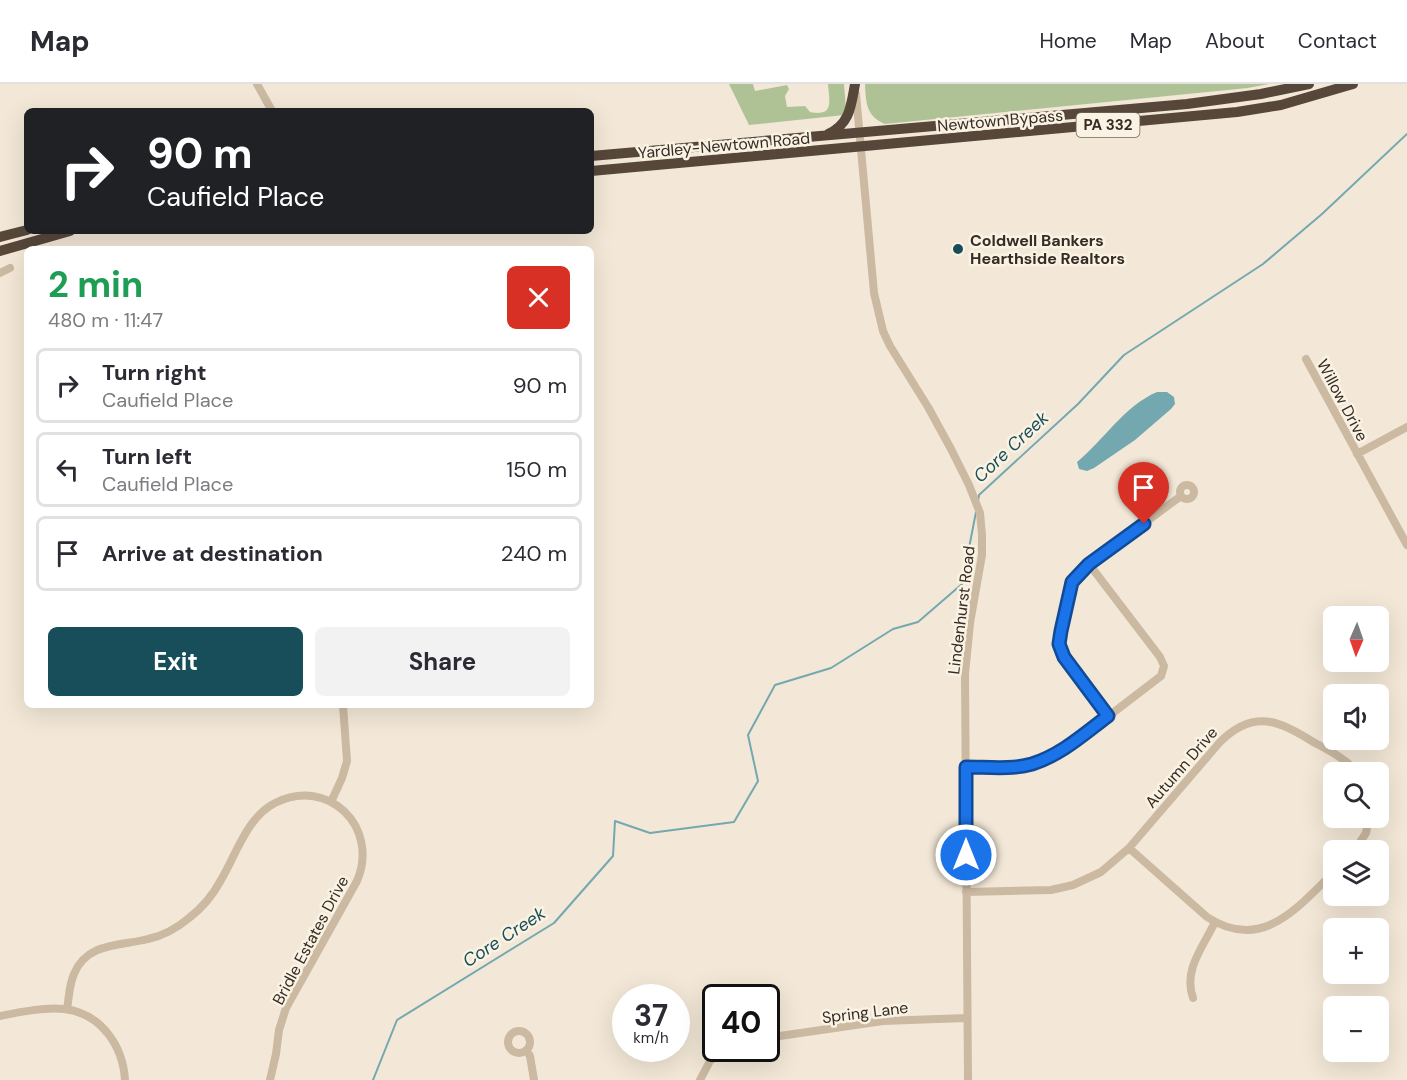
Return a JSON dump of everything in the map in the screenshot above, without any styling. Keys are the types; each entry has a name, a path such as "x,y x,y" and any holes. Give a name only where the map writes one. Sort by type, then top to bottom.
{"highway":[{"path":"825,135 842,126 851,109 855,84"},
{"name":"Newtown Bypass","path":"860,133 1222,100 1309,84"},
{"name":"Newtown Bypass","path":"861,147 1237,112 1292,102 1353,84"},
{"name":"Yardley-Newtown Road","path":"594,156 860,133"},
{"name":"Yardley-Newtown Road","path":"594,171 861,147"},
{"path":"0,237 24,231"},
{"path":"0,251 60,234"}],"street":[{"path":"257,84 270,108"},
{"name":"Lindenhurst Road","path":"855,84 874,293 883,331 928,407 976,500 980,513 982,555 967,647 966,1018 968,1080"},
{"path":"0,273 9,268"},
{"name":"Willow Drive","path":"1306,359 1407,545"},
{"name":"Willow Drive","path":"1357,454 1407,427"},
{"path":"1108,716 1064,657 1059,644 1072,582 1089,564 1181,496"},
{"path":"966,767 1014,767 1032,764 1066,748 1161,676 1164,666 1160,657 1089,564"},
{"path":"331,802 347,761 343,708"},
{"name":"Autumn Drive","path":"966,892 1039,891 1073,885 1101,872 1129,848 1228,733 1245,724 1263,720 1284,724 1345,762"},
{"name":"Bridle Estates Drive","path":"67,1010 73,975 83,960 99,948 157,937 189,918 209,898 253,822 268,807 296,796 314,796 331,802 348,813 359,832 362,844 362,867 357,881 286,1008 279,1030 270,1080"},
{"path":"1129,848 1215,922 1239,928 1263,927 1275,923 1295,910 1323,883"},
{"path":"1192,998 1190,973 1215,922"},
{"path":"0,1016 67,1010 90,1018 108,1033 120,1054 125,1080"},
{"name":"Spring Lane","path":"780,1036 883,1021 966,1018"},
{"path":"526,1050 530,1056 534,1080"},
{"path":"700,1080 709,1062"}],"green space":[{"path":"729,84 753,84 755,91 787,85 789,89 785,96 787,107 805,106 810,112 818,113 824,112 829,106 828,84 844,84 846,109 844,115 749,125"},
{"path":"865,84 1269,84 1248,88 885,124 874,117 868,108"}],"water":[{"path":"1157,392 1167,392 1174,397 1175,404 1171,409 1135,440 1094,468 1087,471 1079,469 1077,462 1124,414"}],"waterway":[{"name":"Core Creek","path":"978,501 979,495 1078,404 1124,355 1263,264 1322,214 1407,134"},
{"name":"Core Creek","path":"373,1080 397,1020 554,923 613,856 615,821 650,833 734,822 758,781 748,735 775,685 831,668 893,629 918,622 962,584 976,512"}],"place":[{"name":"Coldwell Bankers Hearthside Realtors","path":"958,249"}],"route":[{"path":"966,855 966,767 1014,767 1032,764 1066,748 1108,716 1064,657 1059,644 1061,631 1072,582 1089,564 1144,524"}]}
